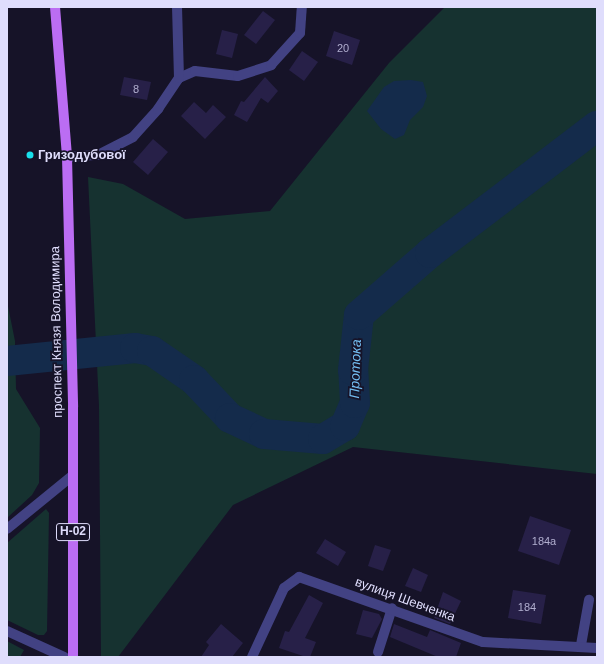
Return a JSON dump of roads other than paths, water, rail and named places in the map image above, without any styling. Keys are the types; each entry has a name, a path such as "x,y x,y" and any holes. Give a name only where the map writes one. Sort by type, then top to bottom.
{"main road":[{"name":"проспект Князя Володимира","path":"55,7 67,157 73,407 73,657"}],"street":[{"path":"177,7 179,78"},
{"path":"67,157 98,154 133,136 179,78 195,71 238,76 271,65 300,33 302,7"},
{"path":"7,529 72,476"},
{"name":"вулиця Шевченка","path":"252,657 284,588 299,577 392,608 483,642 581,645 597,648"},
{"path":"581,645 589,600"},
{"path":"378,652 392,608"},
{"path":"7,631 64,657"}],"water":[{"path":"411,80 423,82 427,96 423,107 410,120 404,135 395,139 381,129 367,111 384,87 394,81"}],"waterway":[{"name":"Протока","path":"7,361 135,348 152,351 194,380 230,418 264,434 323,439 345,426 355,403 353,370 359,315 430,253 597,126"}],"place":[{"name":"Гризодубової","path":"30,155"}]}
